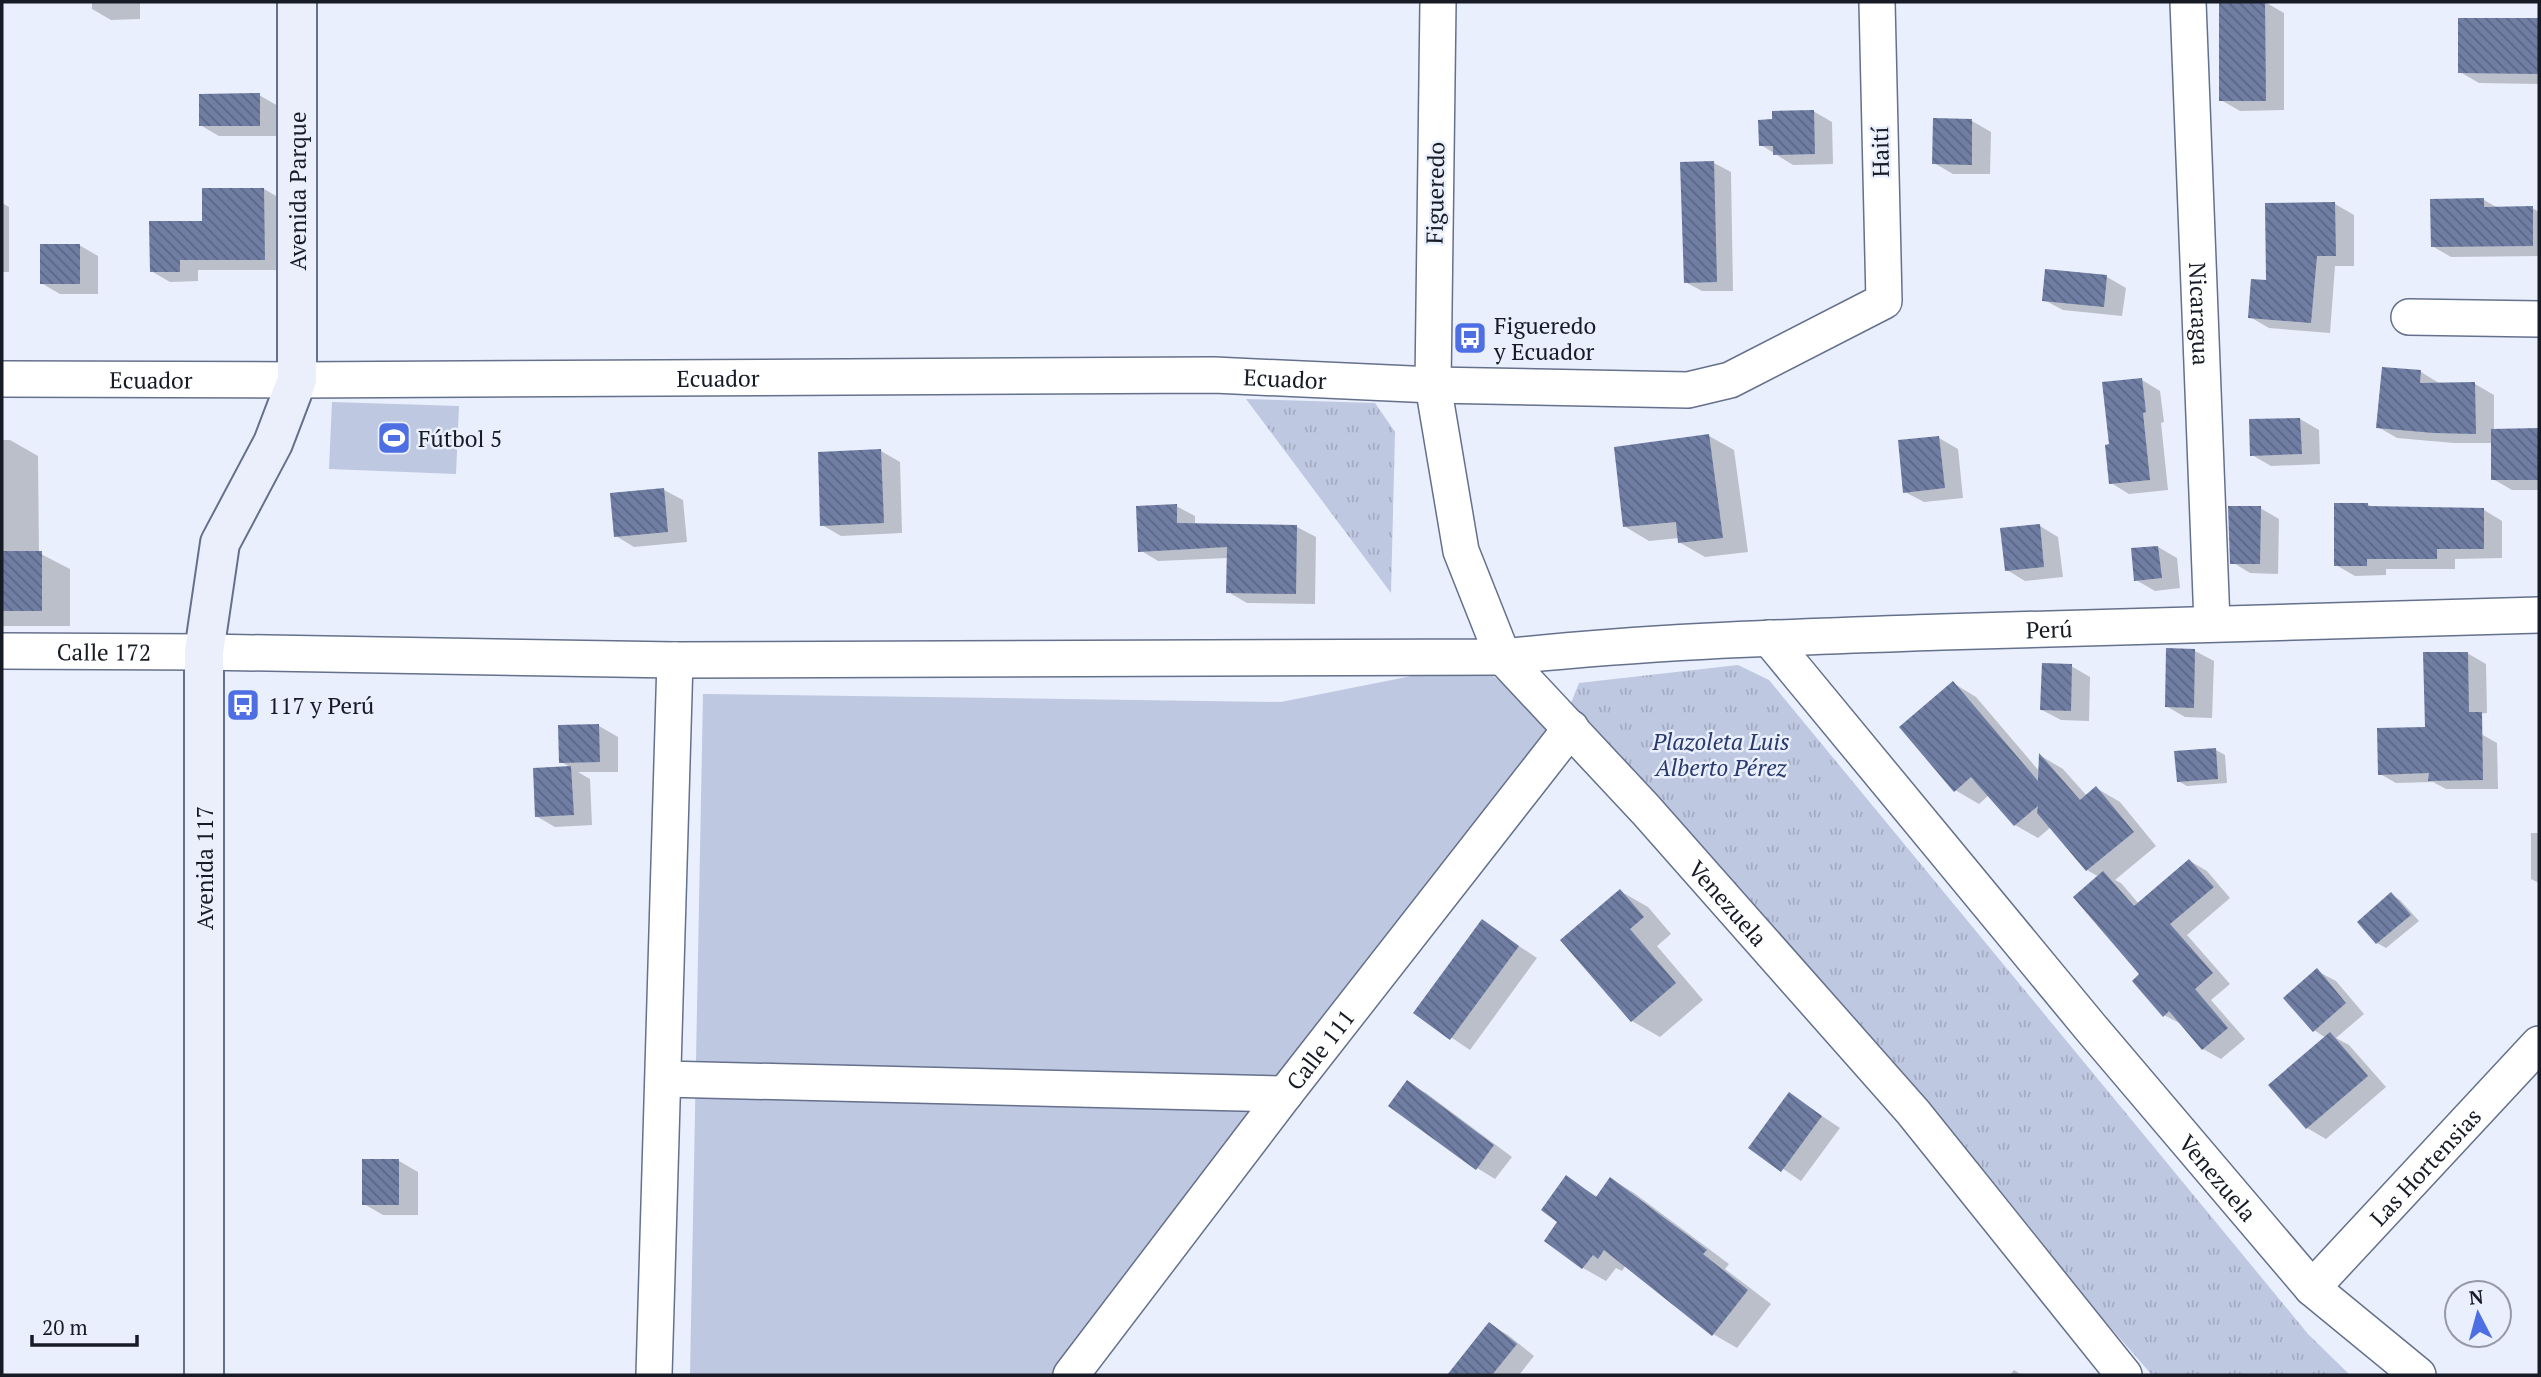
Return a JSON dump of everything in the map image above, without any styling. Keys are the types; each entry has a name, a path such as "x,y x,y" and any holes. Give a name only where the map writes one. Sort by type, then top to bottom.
{"street":[{"name":"Avenida Parque","path":"297,2 297,380"},
{"name":"Figueredo","path":"1433,385 1438,2"},
{"name":"Haití","path":"1877,2 1884,302"},
{"name":"Nicaragua","path":"2188,2 2212,623"},
{"name":"Ecuador","path":"2,379 1214,375 1433,385 1688,390 1730,380 1884,302"},
{"path":"2409,317 2539,319"},
{"name":"Avenida 117","path":"204,1375 204,652 220,543 273,443 297,380"},
{"name":"Venezuela","path":"1433,385 1461,551 1503,657 1571,728 1913,1112 2124,1375"},
{"name":"Perú","path":"675,660 1503,657 1557,651 1769,638 2539,615"},
{"name":"Venezuela","path":"1769,638 2091,1028 2312,1288 2418,1375"},
{"name":"Calle 172","path":"2,651 675,660"},
{"path":"654,1375 675,660"},
{"name":"Calle 111","path":"1070,1375 1571,728"},
{"name":"Las Hortensias","path":"2312,1288 2539,1044"},
{"path":"663,1079 1285,1094"}],"green space":[{"path":"1246,399 1375,403 1395,432 1391,593"},
{"name":"Fútbol 5","path":"332,402 459,406 456,474 329,469"},
{"path":"1477,663 1575,741 1081,1375 690,1375 703,694 1281,702"},
{"name":"Plazoleta Luis Alberto Pérez","path":"1738,665 1769,680 2308,1334 2350,1375 2152,1375 1569,708 1579,683"}],"building":[{"path":"2219,2 2265,2 2266,101 2219,101"},
{"path":"2458,18 2539,18 2539,74 2458,73"},
{"path":"260,93 260,126 199,126 199,94"},
{"path":"1814,110 1815,154 1773,155 1773,146 1759,146 1758,120 1772,119 1772,111"},
{"path":"1933,118 1972,119 1972,165 1932,164"},
{"path":"1714,161 1717,282 1684,283 1680,162"},
{"path":"202,188 264,188 265,260 180,260 180,272 150,272 149,221 202,221"},
{"path":"2484,198 2484,207 2533,206 2533,246 2431,247 2430,199"},
{"path":"2335,202 2336,256 2317,256 2311,323 2248,318 2251,279 2266,280 2265,203"},
{"path":"40,244 80,244 80,284 40,284"},
{"path":"2045,269 2107,275 2104,307 2042,301"},
{"path":"2382,367 2421,370 2420,383 2475,382 2476,434 2376,428"},
{"path":"2142,378 2150,480 2109,484 2105,445 2109,444 2102,382"},
{"path":"2300,418 2302,454 2250,456 2249,419"},
{"path":"2539,428 2539,480 2491,480 2491,429"},
{"path":"1709,434 1723,538 1678,543 1676,522 1623,527 1614,447"},
{"path":"1939,436 1945,488 1903,493 1898,440"},
{"path":"881,449 884,523 820,526 818,452"},
{"path":"664,488 668,532 614,537 610,493"},
{"path":"2334,503 2484,508 2484,549 2437,549 2437,559 2367,559 2367,566 2334,566"},
{"path":"1177,504 1177,523 1297,525 1296,594 1226,593 1227,547 1138,552 1136,506"},
{"path":"2228,506 2261,506 2260,564 2230,564"},
{"path":"2040,524 2044,567 2005,571 2000,528"},
{"path":"2158,546 2162,578 2134,581 2131,548"},
{"path":"2,551 42,551 42,611 2,611"},
{"path":"2166,648 2195,649 2194,708 2165,707"},
{"path":"2423,652 2468,652 2469,712 2482,712 2483,780 2428,781 2429,773 2378,775 2377,728 2425,727"},
{"path":"2042,663 2072,664 2071,711 2040,710"},
{"path":"1953,681 2038,781 2039,753 2080,800 2096,786 2134,832 2086,871 2037,813 2038,806 2014,826 1971,777 1954,792 1899,727"},
{"path":"599,724 600,762 559,763 558,725"},
{"path":"2216,748 2218,779 2177,782 2174,751"},
{"path":"571,766 574,815 535,817 533,768"},
{"path":"2189,859 2214,887 2170,924 2213,973 2195,989 2228,1028 2202,1050 2169,1011 2163,1017 2132,981 2139,974 2073,897 2103,871 2134,906"},
{"path":"1620,889 1644,917 1630,929 1676,983 1631,1022 1560,940"},
{"path":"2391,892 2411,915 2376,944 2357,922"},
{"path":"1482,919 1519,946 1450,1040 1413,1013"},
{"path":"2317,968 2346,1003 2313,1032 2283,998"},
{"path":"2330,1032 2368,1076 2306,1129 2268,1085"},
{"path":"1407,1080 1494,1145 1476,1170 1388,1106"},
{"path":"1789,1092 1822,1116 1781,1172 1748,1148"},
{"path":"362,1159 399,1159 399,1205 362,1205"},
{"path":"1566,1175 1596,1197 1610,1177 1707,1250 1703,1254 1748,1290 1712,1336 1604,1250 1598,1259 1593,1255 1582,1269 1544,1241 1557,1222 1541,1210"},
{"path":"1489,1322 1517,1344 1492,1375 1447,1375"}],"place":[{"name":"Figueredo y Ecuador","path":"1470,338"},
{"name":"Fútbol 5","path":"394,438"},
{"name":"117 y Perú","path":"243,705"}]}
